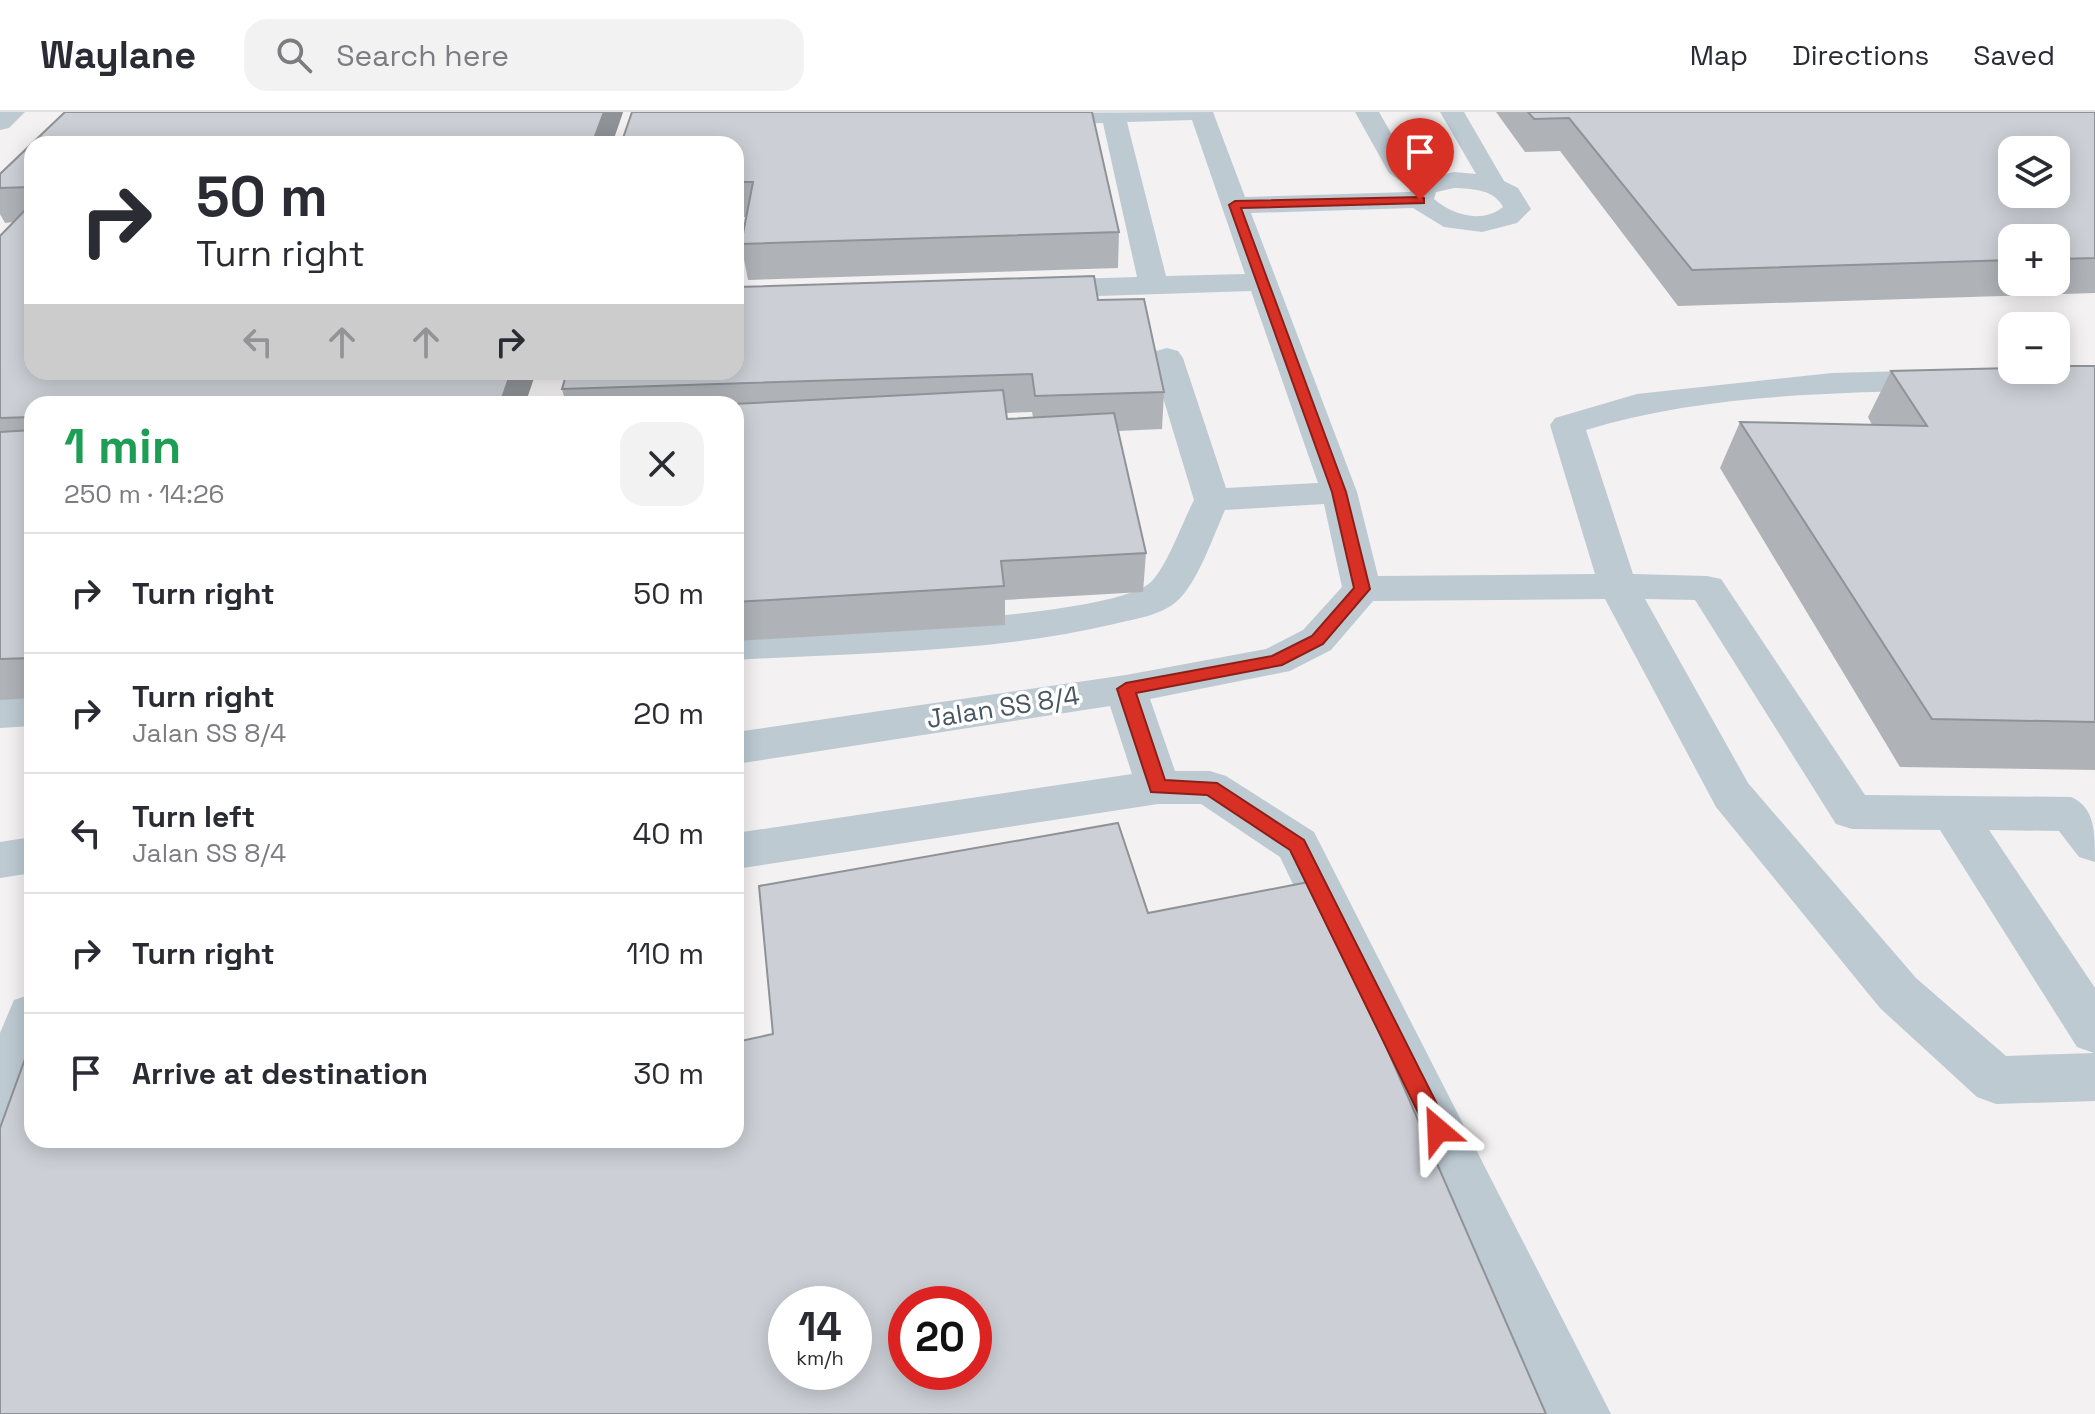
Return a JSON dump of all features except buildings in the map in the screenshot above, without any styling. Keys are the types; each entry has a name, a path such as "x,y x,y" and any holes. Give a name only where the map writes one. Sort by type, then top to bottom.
{"street":[{"path":"0,123 13,112"},
{"path":"1010,118 1201,112 1339,492 1362,589 1707,588 1852,812 2071,814 2095,844"},
{"path":"1235,205 1422,194 1454,180 1492,185 1515,200 1517,209 1511,216 1488,222 1458,222 1427,209 1422,194 1398,168 1367,112"},
{"path":"1452,112 1489,173 1492,185"},
{"path":"1113,115 1154,285"},
{"path":"1015,290 1262,282"},
{"path":"744,645 1022,627 1124,611 1163,594 1212,500 1167,358"},
{"path":"1971,379 1832,383 1637,404 1567,425 1618,586 1732,795 1898,993 1996,1080 2095,1077"},
{"path":"1212,500 1339,492"},
{"name":"Jalan SS 8/4","path":"744,747 1126,689 1276,661 1317,640 1362,589"},
{"path":"1126,689 1158,787"},
{"path":"0,713 24,712"},
{"path":"744,850 1158,787 1210,788 1298,845 1579,1414"},
{"path":"1953,813 2095,1031"},
{"path":"0,860 24,856"},
{"path":"0,1110 24,1040"}],"route":[{"path":"1420,200 1235,205 1339,492 1362,589 1317,640 1276,661 1126,689 1158,787 1210,788 1298,845 1438,1130"}]}
